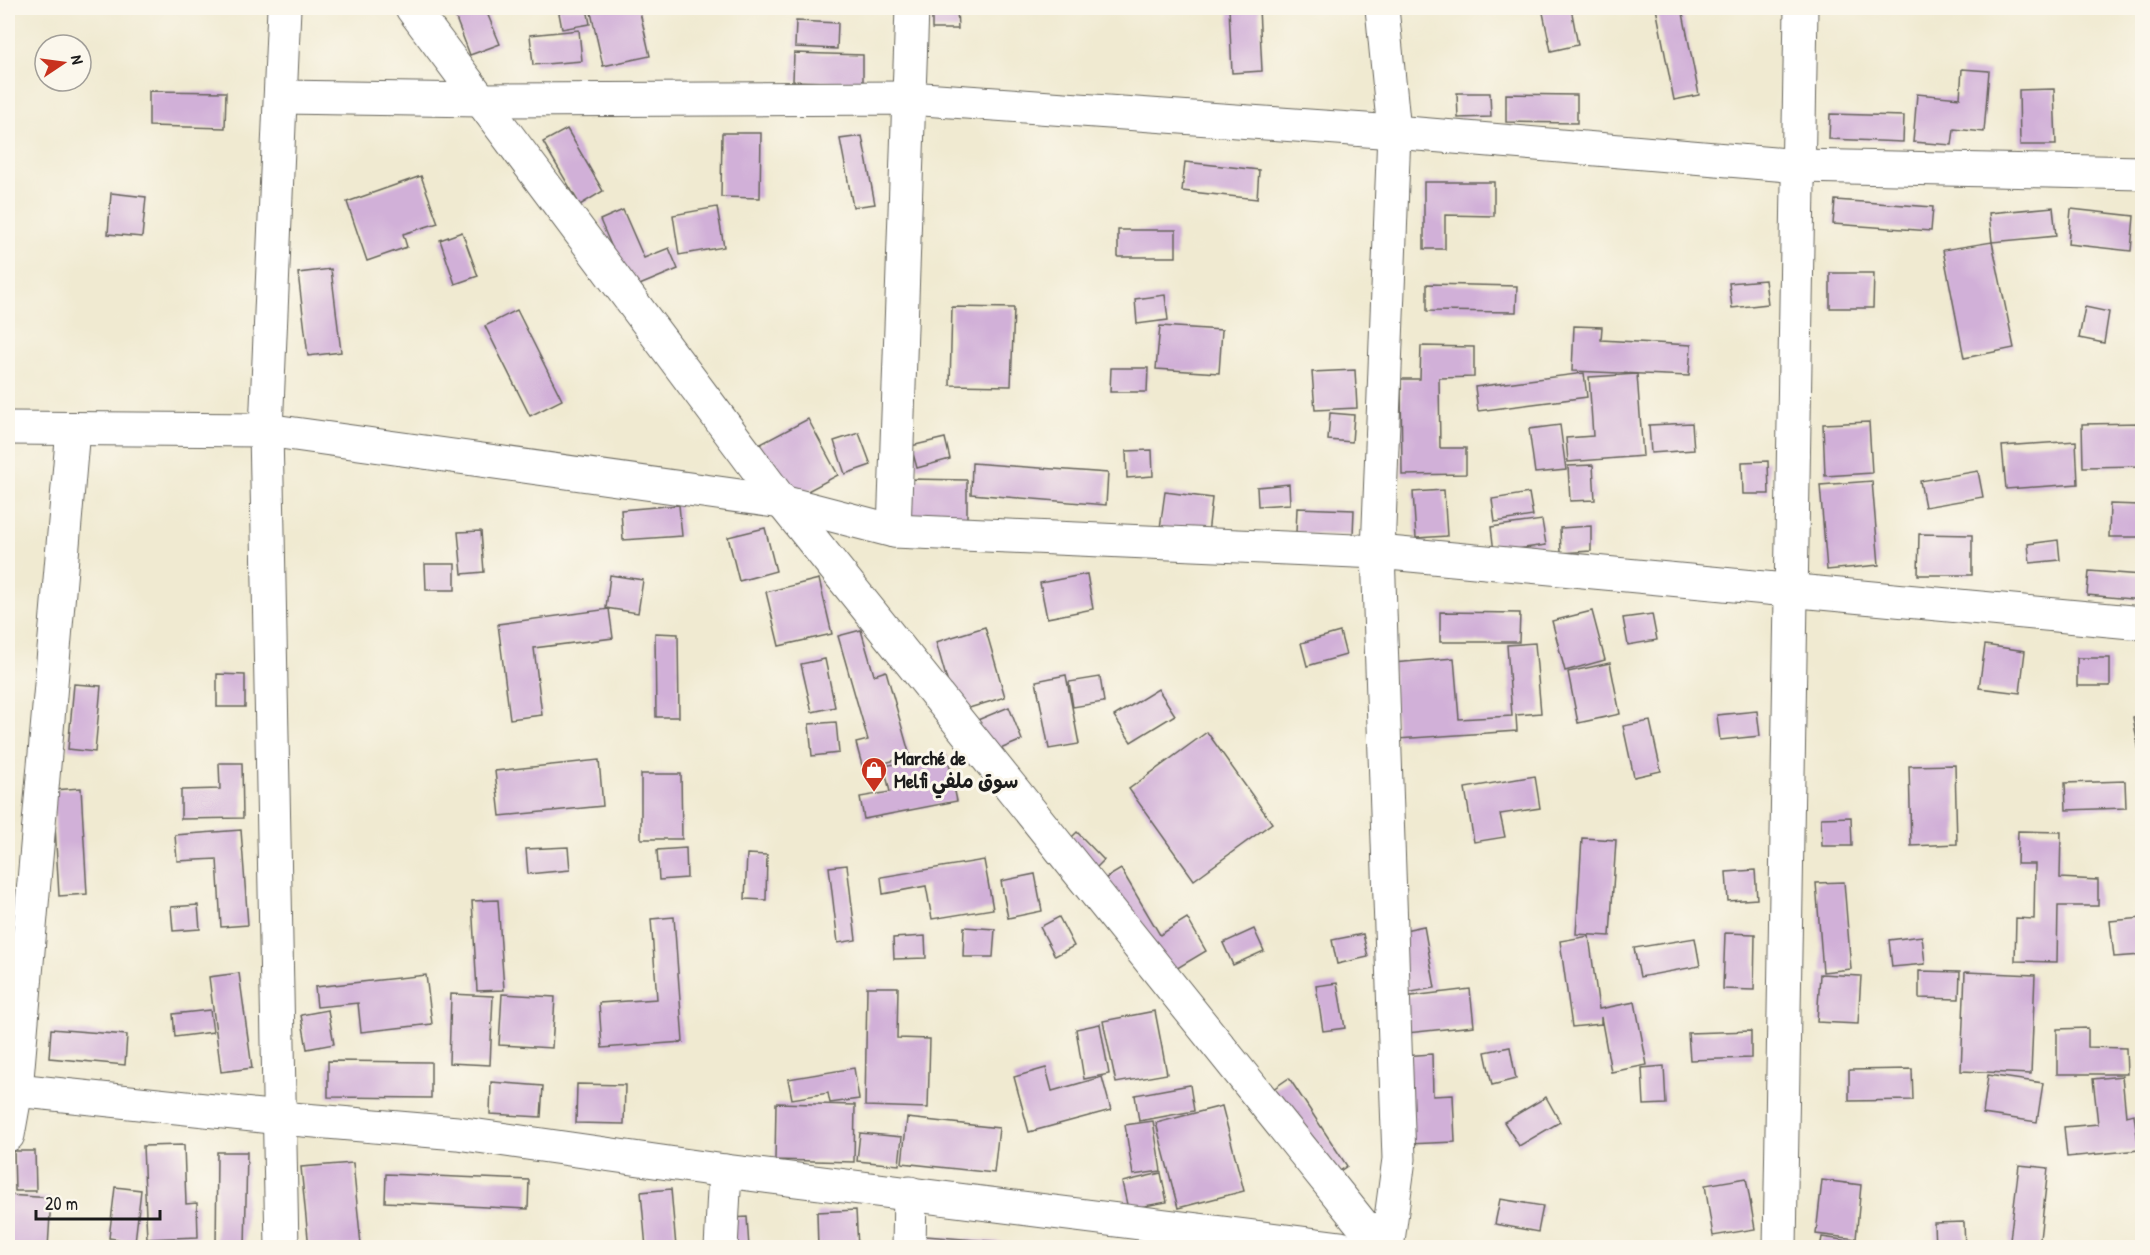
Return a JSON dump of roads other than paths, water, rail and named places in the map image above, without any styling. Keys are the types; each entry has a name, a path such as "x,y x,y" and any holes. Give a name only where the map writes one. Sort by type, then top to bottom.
{"street":[{"path":"282,1248 266,430 284,8"},
{"path":"412,8 782,502 1381,1248"},
{"path":"894,531 912,8"},
{"path":"1382,8 1394,132 1378,552 1399,1159 1387,1248"},
{"path":"1780,1248 1801,8"},
{"path":"281,97 481,100 909,98 1394,132 1799,166 2142,173"},
{"path":"8,428 266,430 782,502 894,531 1378,552 2142,623"},
{"path":"8,1135 16,1090 73,429"},
{"path":"16,1090 280,1118 457,1133 725,1171 1341,1248"},
{"path":"721,1248 725,1171"},
{"path":"909,1248 910,1193"}],"place":[{"name":"Marché de Melfi سوق ملفي","path":"874,793"}]}
